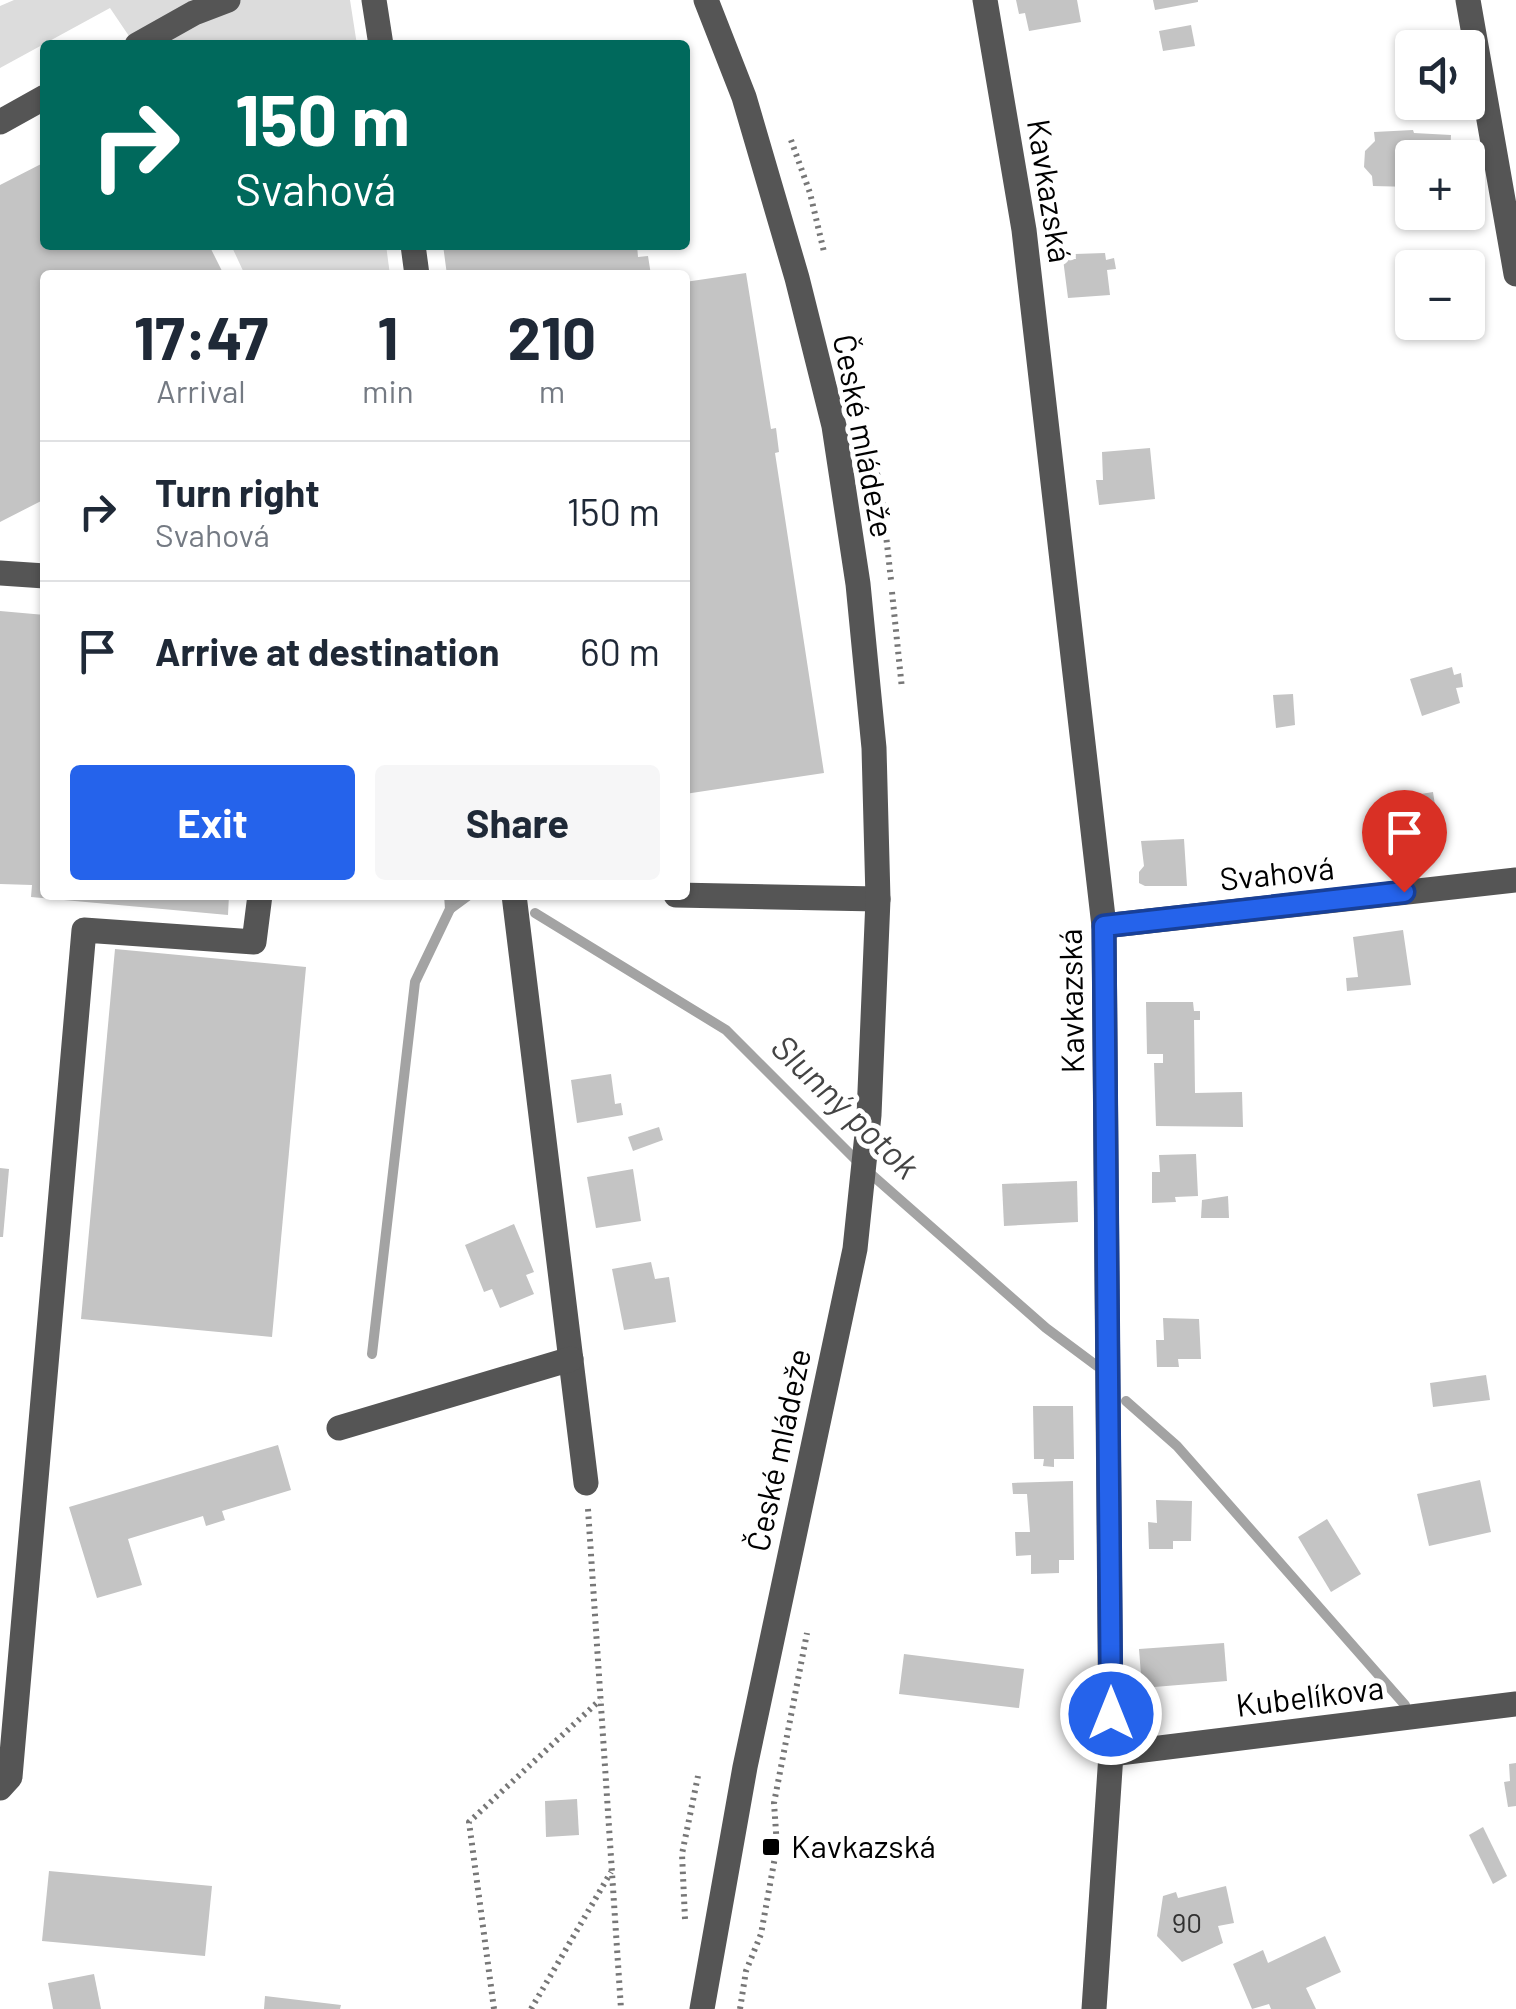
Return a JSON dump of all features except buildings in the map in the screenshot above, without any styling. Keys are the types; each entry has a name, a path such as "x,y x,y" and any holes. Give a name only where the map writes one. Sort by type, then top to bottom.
{"street":[{"path":"146,40 194,13 228,0"},
{"path":"374,0 380,40"},
{"name":"České mládeže","path":"702,2009 745,1767 855,1250 869,1115 878,898 874,748 858,584 834,426 797,278 744,97 706,0"},
{"name":"Kavkazská","path":"985,0 1024,230 1104,926 1111,1754 1094,2009"},
{"path":"1468,0 1516,274"},
{"path":"0,122 40,100"},
{"path":"0,574 40,576"},
{"name":"Svahová","path":"1104,926 1516,880"},
{"path":"690,895 878,898"},
{"path":"0,1788 10,1778 84,930 254,942 259,900"},
{"path":"515,900 586,1483"},
{"path":"339,1428 571,1358"},
{"name":"Kubelíkova","path":"1111,1754 1516,1704"}],"path":[{"path":"586,1483 622,2009"},
{"path":"740,2009 770,1882 776,1846 774,1803 811,1614"},
{"path":"494,2009 469,1822 600,1700"},
{"path":"683,1938 682,1854 698,1776"},
{"path":"532,2009 612,1871"}],"shaded area":[{"path":"14,0 350,0 356,40 132,40 110,8 51,40 40,40 40,46 0,68 0,6"},
{"path":"233,250 387,250 389,270 243,270"}],"waterway":[{"name":"Slunný potok","path":"449,900 450,909 462,900"},
{"path":"372,1354 415,982 450,909"},
{"name":"Slunný potok","path":"535,913 726,1030 864,1168 1046,1328 1097,1366"},
{"name":"Slunný potok","path":"1126,1401 1177,1446 1405,1705"}],"place":[{"name":"Kavkazská","path":"771,1847"}],"route":[{"path":"1111,1714 1104,926 1404,892"}]}
